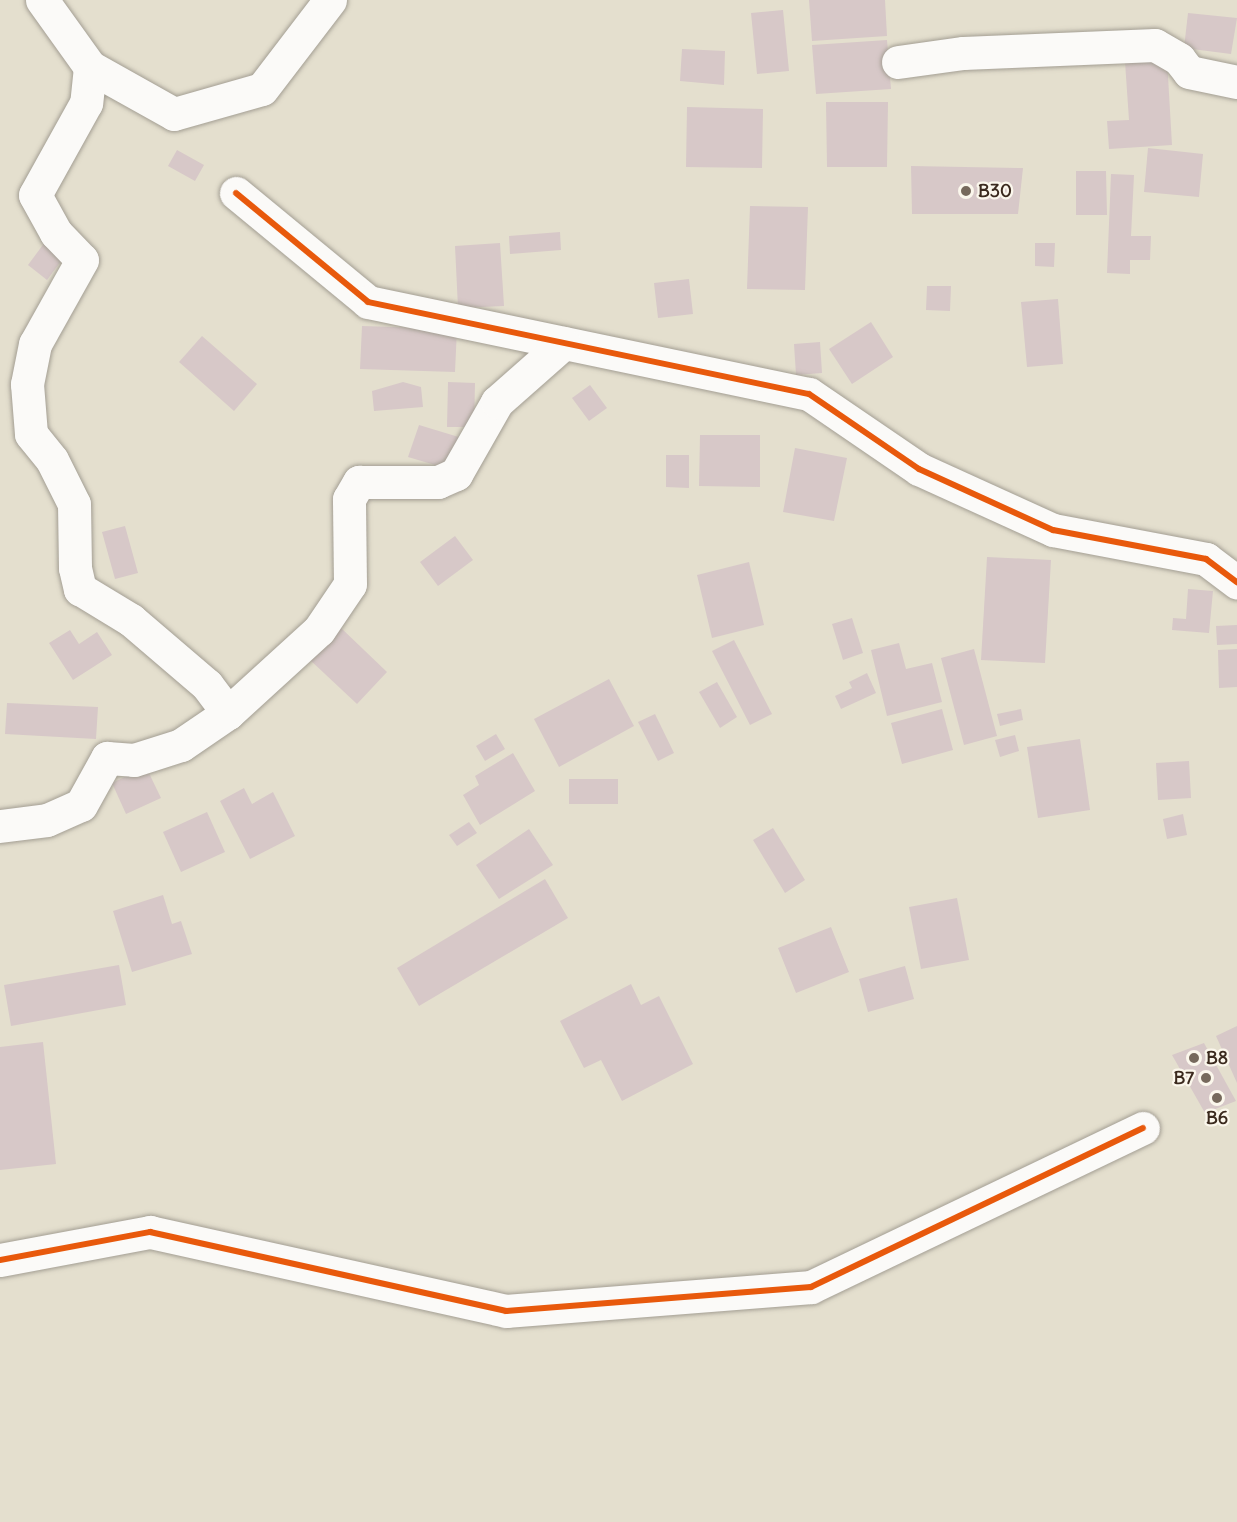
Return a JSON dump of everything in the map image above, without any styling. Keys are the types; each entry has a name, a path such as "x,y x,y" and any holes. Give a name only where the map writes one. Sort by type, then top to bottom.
{"street":[{"path":"42,0 90,67 174,114 262,89 330,0"},
{"path":"898,62 963,53 1155,45 1179,59 1189,72 1237,82"},
{"path":"90,67 86,104 35,195 56,233 82,260 34,344 27,384 31,434 52,460 74,504 75,568 80,589 131,620 207,685 228,713"},
{"path":"236,193 368,302 809,394 919,469 1053,530 1206,559 1237,582"},
{"path":"0,826 46,820 81,805 107,758 134,760 181,745 228,713 320,630 350,584 349,499 359,482 438,482 456,474 497,402 564,343"},
{"path":"0,1260 150,1232 506,1311 811,1287 1143,1128"}],"building":[{"path":"809,0 885,0 887,36 812,41"},
{"path":"783,10 789,71 757,74 751,13"},
{"path":"1188,13 1237,18 1231,54 1184,48"},
{"path":"887,40 891,89 816,94 812,45"},
{"path":"682,49 725,51 724,85 680,81"},
{"path":"1167,59 1172,145 1109,149 1107,121 1129,120 1125,62"},
{"path":"826,102 888,102 887,167 827,167"},
{"path":"687,107 763,109 762,168 686,167"},
{"path":"1148,148 1203,154 1199,197 1144,192"},
{"path":"177,150 204,165 195,181 168,166"},
{"name":"B30","path":"911,166 1023,168 1018,214 912,214"},
{"path":"1076,171 1106,171 1107,215 1076,215"},
{"path":"1111,174 1134,175 1131,236 1151,236 1150,260 1130,260 1130,274 1107,273"},
{"path":"750,206 808,207 805,290 747,289"},
{"path":"560,232 561,250 510,254 509,236"},
{"path":"48,238 67,253 47,280 28,265"},
{"path":"500,243 504,306 458,308 455,246"},
{"path":"1035,243 1055,243 1054,267 1035,266"},
{"path":"689,279 693,314 658,318 654,283"},
{"path":"927,286 951,286 950,311 926,310"},
{"path":"1058,299 1063,364 1027,367 1021,302"},
{"path":"871,322 893,357 852,384 829,349"},
{"path":"362,326 457,329 455,372 360,369"},
{"path":"202,336 257,384 234,411 179,362"},
{"path":"820,342 822,373 796,375 794,344"},
{"path":"403,382 421,387 423,407 374,411 372,391"},
{"path":"448,382 475,383 474,427 447,427"},
{"path":"590,385 607,408 589,421 572,398"},
{"path":"419,425 462,438 452,470 408,457"},
{"path":"700,435 760,435 760,487 699,486"},
{"path":"795,448 847,458 834,521 783,512"},
{"path":"666,455 689,455 689,488 666,487"},
{"path":"125,526 138,573 115,579 102,532"},
{"path":"455,536 473,560 438,586 420,562"},
{"path":"987,557 1051,560 1045,663 981,660"},
{"path":"749,562 764,625 712,638 697,575"},
{"path":"1188,589 1213,591 1209,633 1172,630 1173,618 1186,619"},
{"path":"852,618 863,653 843,660 832,624"},
{"path":"1237,625 1237,644 1217,645 1216,626"},
{"path":"340,627 387,672 357,704 309,659"},
{"path":"70,630 79,644 97,632 112,655 73,680 49,643"},
{"path":"734,640 772,714 750,725 712,651"},
{"path":"899,643 906,669 932,663 942,702 887,716 871,650"},
{"path":"974,649 997,736 964,745 941,658"},
{"path":"1237,649 1237,687 1219,688 1218,650"},
{"path":"867,673 876,693 841,709 835,696 852,688 849,682"},
{"path":"609,679 634,726 559,767 534,719"},
{"path":"717,682 737,717 720,728 699,692"},
{"path":"7,703 98,707 96,739 5,734"},
{"path":"942,709 953,750 902,764 891,723"},
{"path":"1021,709 1023,720 1000,726 997,714"},
{"path":"655,714 674,753 658,761 638,722"},
{"path":"496,734 505,749 485,761 476,746"},
{"path":"1015,735 1019,751 1000,757 995,740"},
{"path":"1080,739 1090,810 1038,818 1027,747"},
{"path":"513,753 535,791 480,825 463,795 479,785 475,776"},
{"path":"1189,761 1191,798 1158,800 1156,763"},
{"path":"146,767 161,798 126,814 112,783"},
{"path":"569,779 618,779 618,804 569,804"},
{"path":"244,788 252,804 273,792 295,836 250,859 220,801"},
{"path":"207,812 225,852 181,872 163,832"},
{"path":"1183,814 1187,835 1167,839 1163,819"},
{"path":"469,822 477,833 457,846 449,835"},
{"path":"773,828 805,880 785,893 753,840"},
{"path":"529,829 553,865 499,899 476,865"},
{"path":"545,879 568,918 419,1006 397,968"},
{"path":"163,895 172,924 181,921 192,954 132,972 113,911"},
{"path":"957,898 969,960 921,969 909,907"},
{"path":"831,927 849,972 796,993 778,948"},
{"path":"119,965 126,1005 11,1026 4,985"},
{"path":"905,966 914,999 868,1012 859,979"},
{"path":"631,984 641,1005 659,996 693,1064 622,1101 601,1060 584,1068 560,1021"},
{"path":"1237,1026 1237,1083 1216,1036"},
{"path":"43,1042 56,1164 0,1170 0,1047"},
{"path":"1204,1043 1236,1101 1205,1113 1172,1055"}],"cycle path":[{"path":"236,193 368,302 809,394 919,469 1053,530 1206,559 1237,582"},
{"path":"0,1260 150,1232 506,1311 811,1287 1143,1128"}],"place":[{"name":"B30","path":"966,191"},
{"name":"B8","path":"1194,1058"},
{"name":"B7","path":"1206,1078"},
{"name":"B6","path":"1217,1098"}]}
